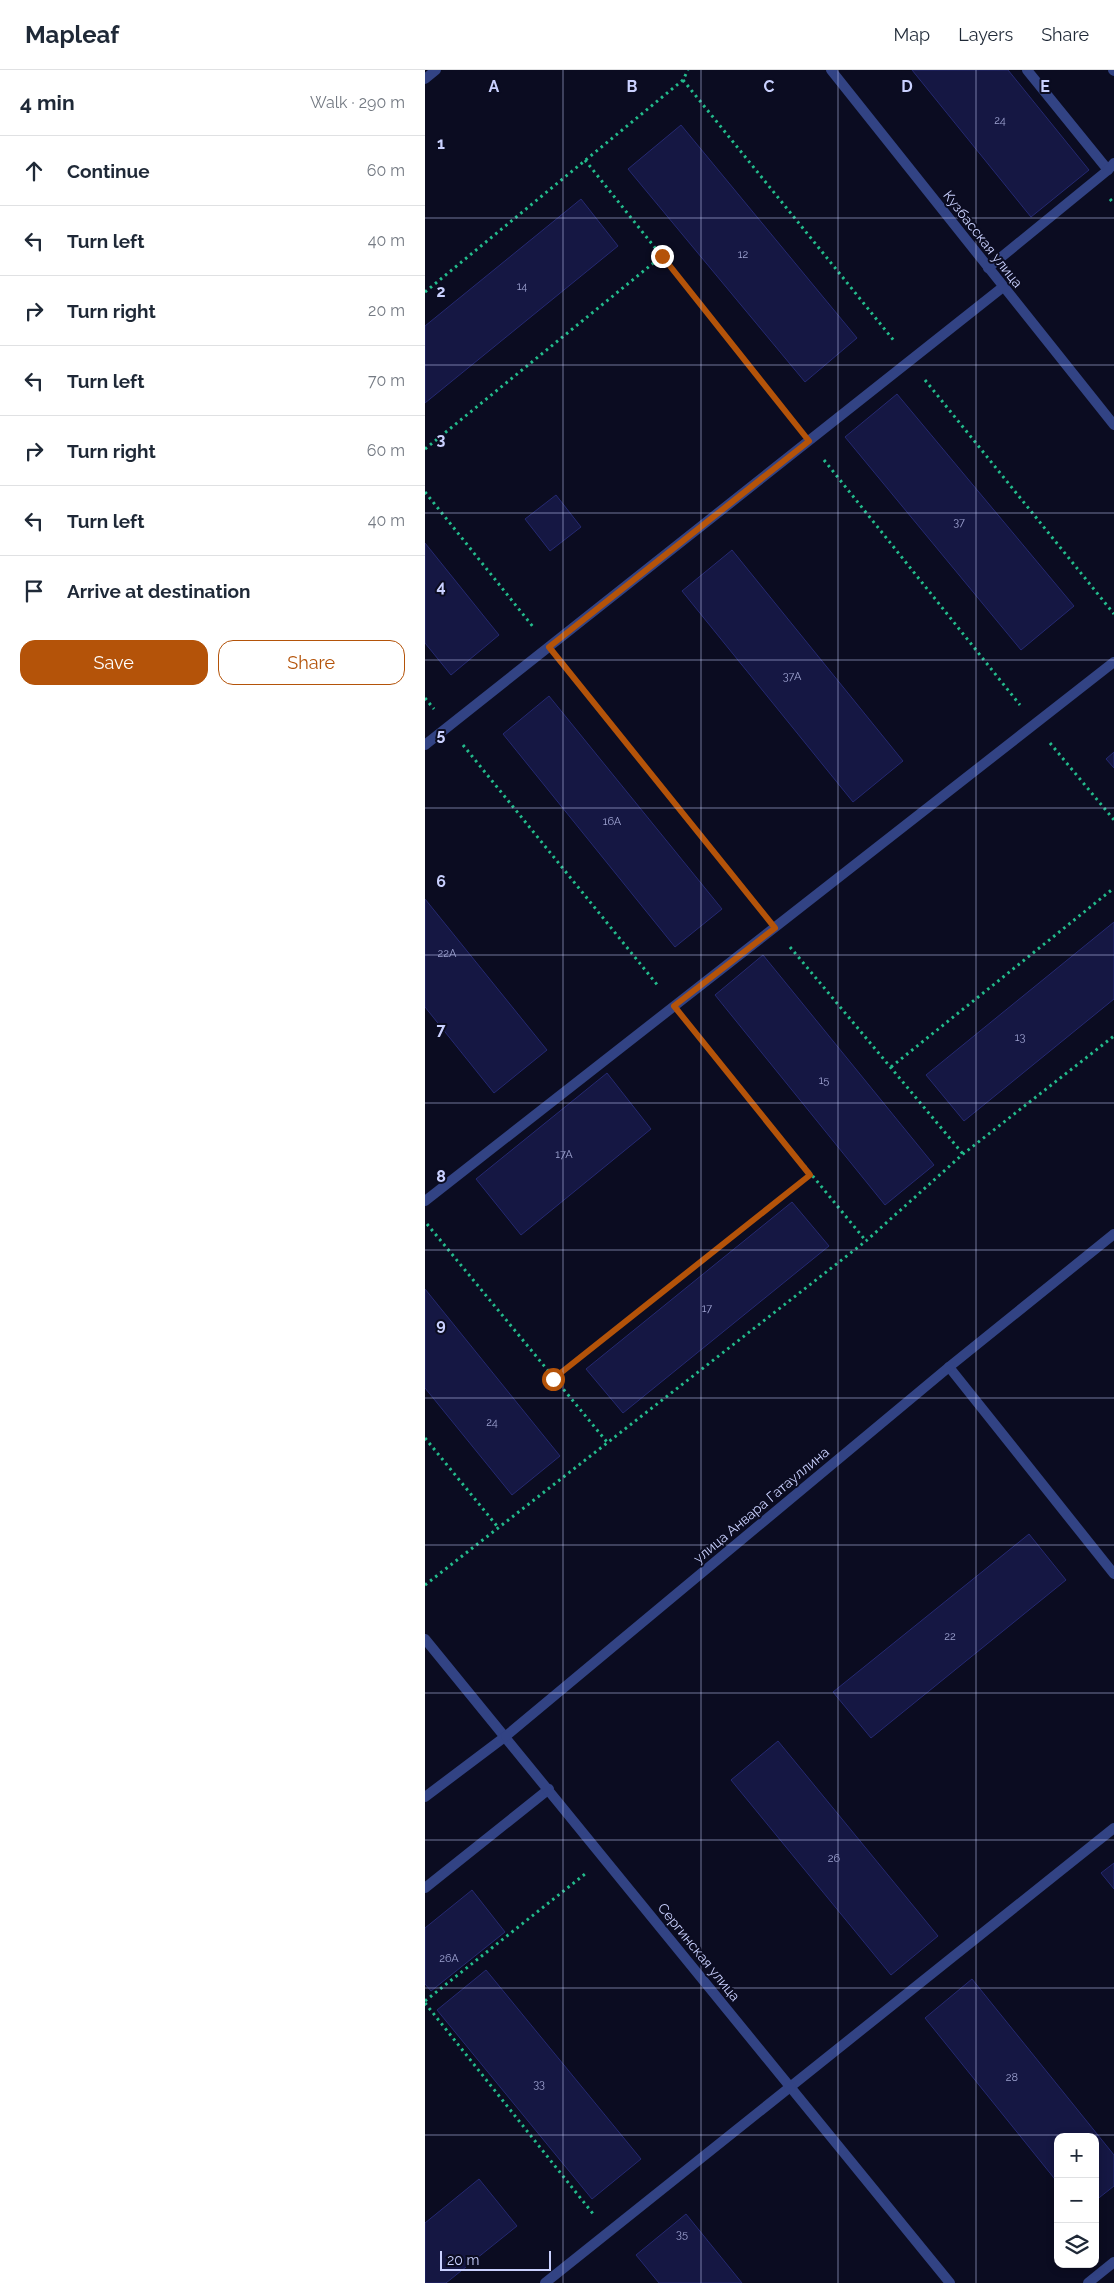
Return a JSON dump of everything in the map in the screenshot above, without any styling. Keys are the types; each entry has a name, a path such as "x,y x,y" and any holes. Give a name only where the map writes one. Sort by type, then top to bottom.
{"street":[{"path":"425,79 436,70"},
{"name":"Кузбасская улица","path":"831,70 1114,424"},
{"path":"988,268 1111,167 1027,70"},
{"path":"425,745 1003,287"},
{"path":"425,1201 1114,662"},
{"name":"улица Анвара Гатауллина","path":"425,1797 506,1736 949,1367 1114,1234"},
{"path":"949,1367 1114,1574"},
{"name":"Сергинская улица","path":"425,1639 950,2283"},
{"path":"425,1888 549,1789"},
{"path":"545,2283 1114,1828"},
{"path":"1088,2283 1114,2262"}],"path":[{"path":"425,292 683,80 688,70"},
{"path":"585,160 1035,724 1114,820"},
{"path":"425,449 662,256"},
{"path":"425,492 775,928 963,1154"},
{"path":"425,698 810,1175 866,1241"},
{"path":"891,1067 1114,888"},
{"path":"425,1584 497,1526 866,1241 963,1154 1114,1036"},
{"path":"553,1379 810,1175"},
{"path":"425,1222 607,1442"},
{"path":"425,1438 497,1526"},
{"path":"605,1858 425,2002 608,2233"}],"building":[{"path":"912,70 1008,70 1089,170 1031,217"},
{"path":"681,125 857,338 805,382 628,169"},
{"path":"581,199 618,246 425,403 425,326"},
{"path":"897,394 1074,606 1021,650 845,437"},
{"path":"556,495 581,527 550,551 525,519"},
{"path":"425,543 499,635 451,675 425,643"},
{"path":"732,550 903,761 853,802 682,591"},
{"path":"549,696 722,909 675,947 503,734"},
{"path":"1114,752 1114,768 1106,759"},
{"path":"425,899 547,1050 494,1093 425,1007"},
{"path":"1114,922 1114,999 964,1121 926,1075"},
{"path":"763,955 934,1165 885,1205 715,995"},
{"path":"607,1073 651,1129 521,1235 476,1179"},
{"path":"792,1202 829,1246 623,1413 586,1369"},
{"path":"425,1289 560,1456 512,1495 425,1388"},
{"path":"1029,1534 1066,1580 871,1738 833,1692"},
{"path":"778,1741 938,1936 891,1975 731,1780"},
{"path":"1114,1863 1114,1889 1101,1873"},
{"path":"472,1890 505,1932 431,1991 425,1984 425,1928"},
{"path":"486,1970 641,2159 592,2199 437,2010"},
{"path":"972,1979 1096,2133 1054,2133 1054,2178 925,2018"},
{"path":"1099,2136 1114,2155 1114,2186 1099,2198"},
{"path":"479,2179 517,2226 446,2283 425,2283 425,2223"},
{"path":"686,2214 742,2283 659,2283 636,2255"}],"route":[{"path":"553,1379 810,1175 674,1006 775,928 549,647 809,441 662,256"}]}
